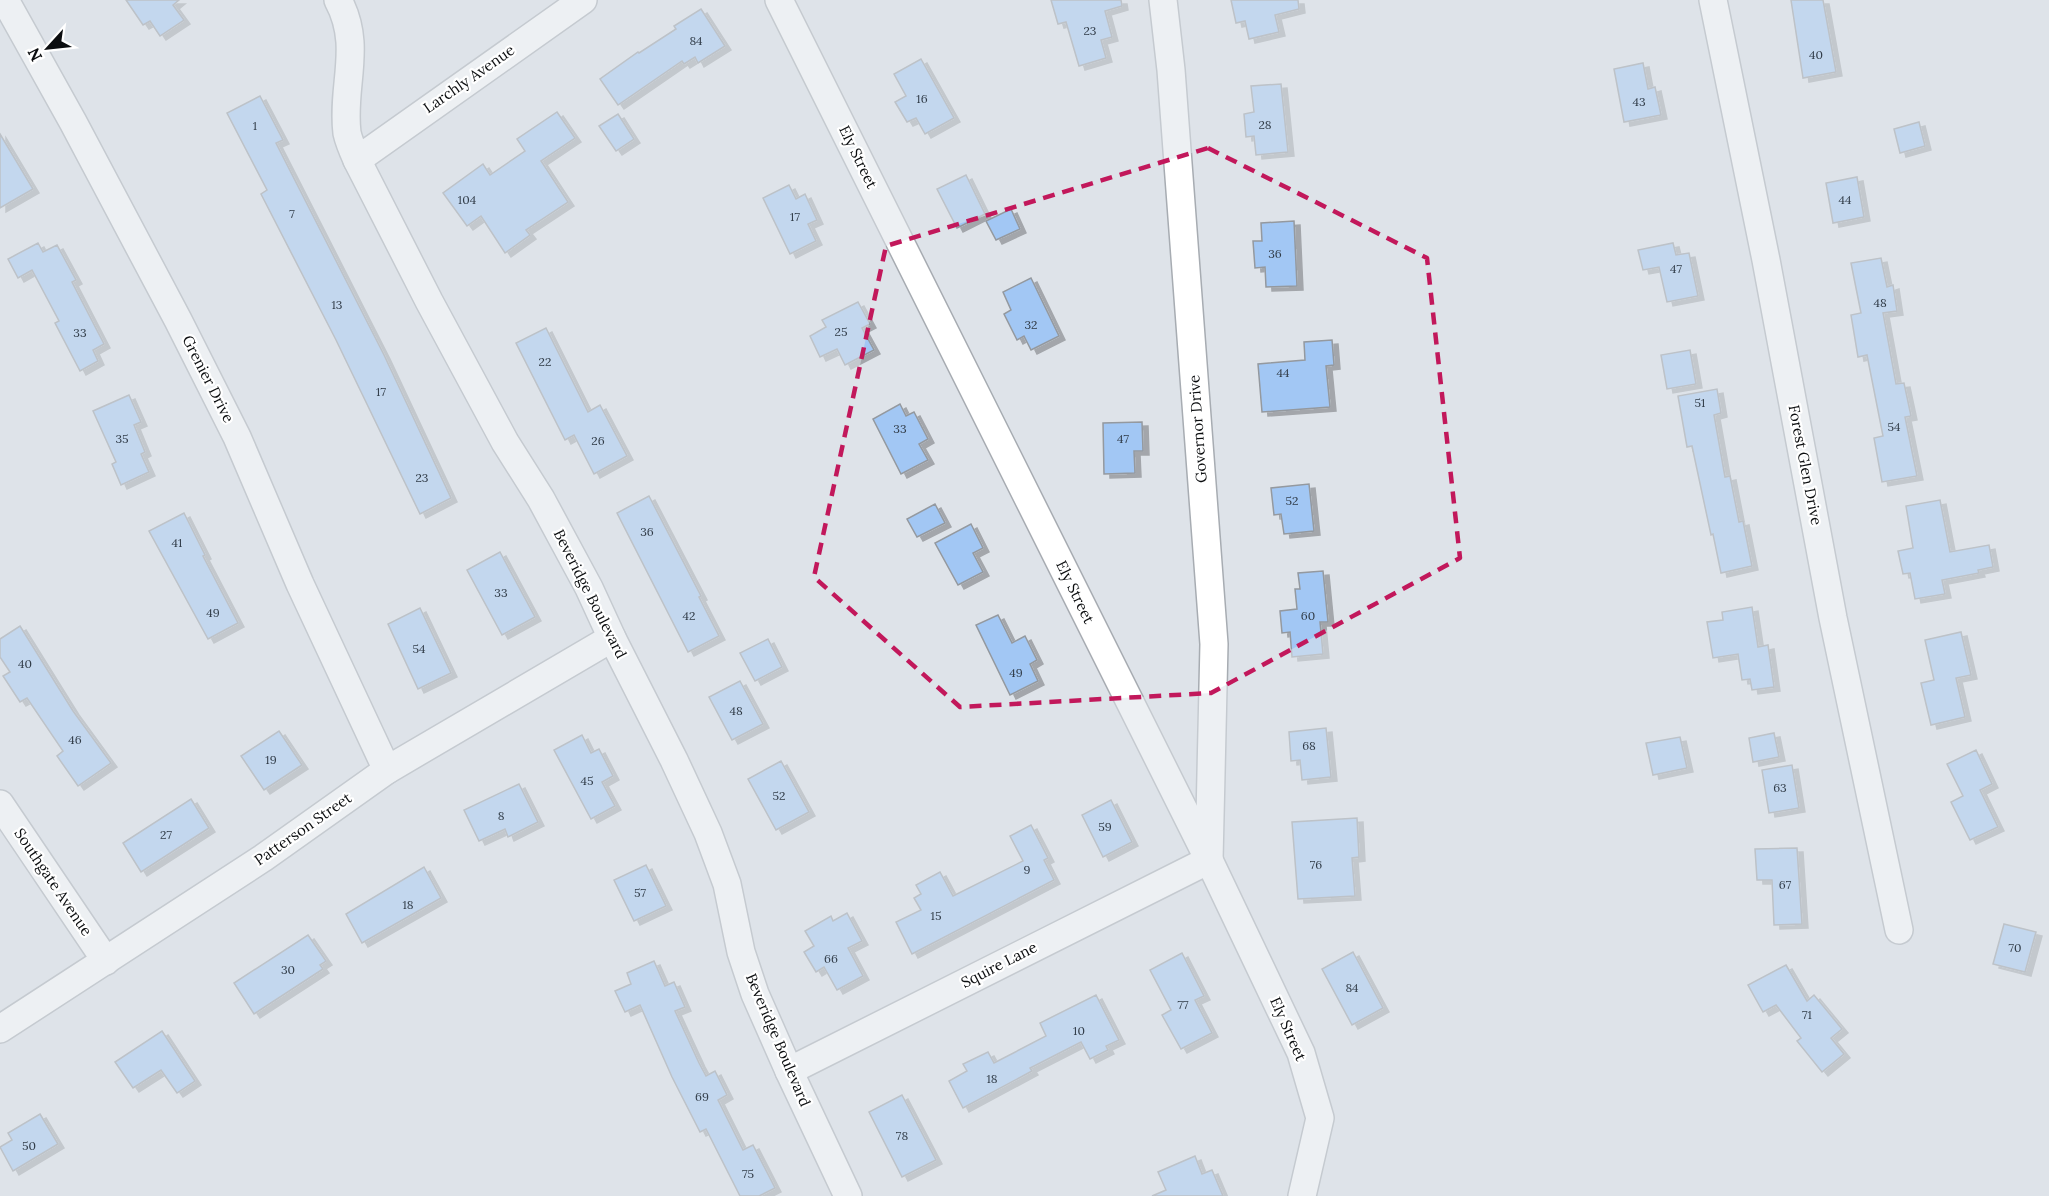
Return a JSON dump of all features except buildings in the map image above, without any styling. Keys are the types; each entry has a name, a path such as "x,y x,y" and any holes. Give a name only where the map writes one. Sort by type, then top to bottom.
{"street":[{"name":"Grenier Drive","path":"5,0 178,320 237,437 300,584 387,770"},
{"name":"Beveridge Boulevard","path":"338,0 345,12 351,38 346,107 348,135 357,160 505,442 541,499 590,588 612,638 674,760 708,833 727,884 741,951 755,994 849,1196"},
{"name":"Larchly Avenue","path":"357,160 583,0"},
{"name":"Ely Street","path":"779,0 1209,860 1300,1053 1320,1118 1302,1196"},
{"name":"Governor Drive","path":"1163,0 1174,105 1214,644 1209,860"},
{"name":"Forest Glen Drive","path":"1713,0 1766,260 1833,618 1899,930"},
{"name":"Patterson Street","path":"0,1029 263,858 387,770 612,638"},
{"name":"Southgate Avenue","path":"0,804 106,961"},
{"name":"Squire Lane","path":"789,1071 1209,860"}],"highlighted area":[{"path":"1208,148 1427,258 1460,558 1211,693 960,707 814,577 886,246"}]}
